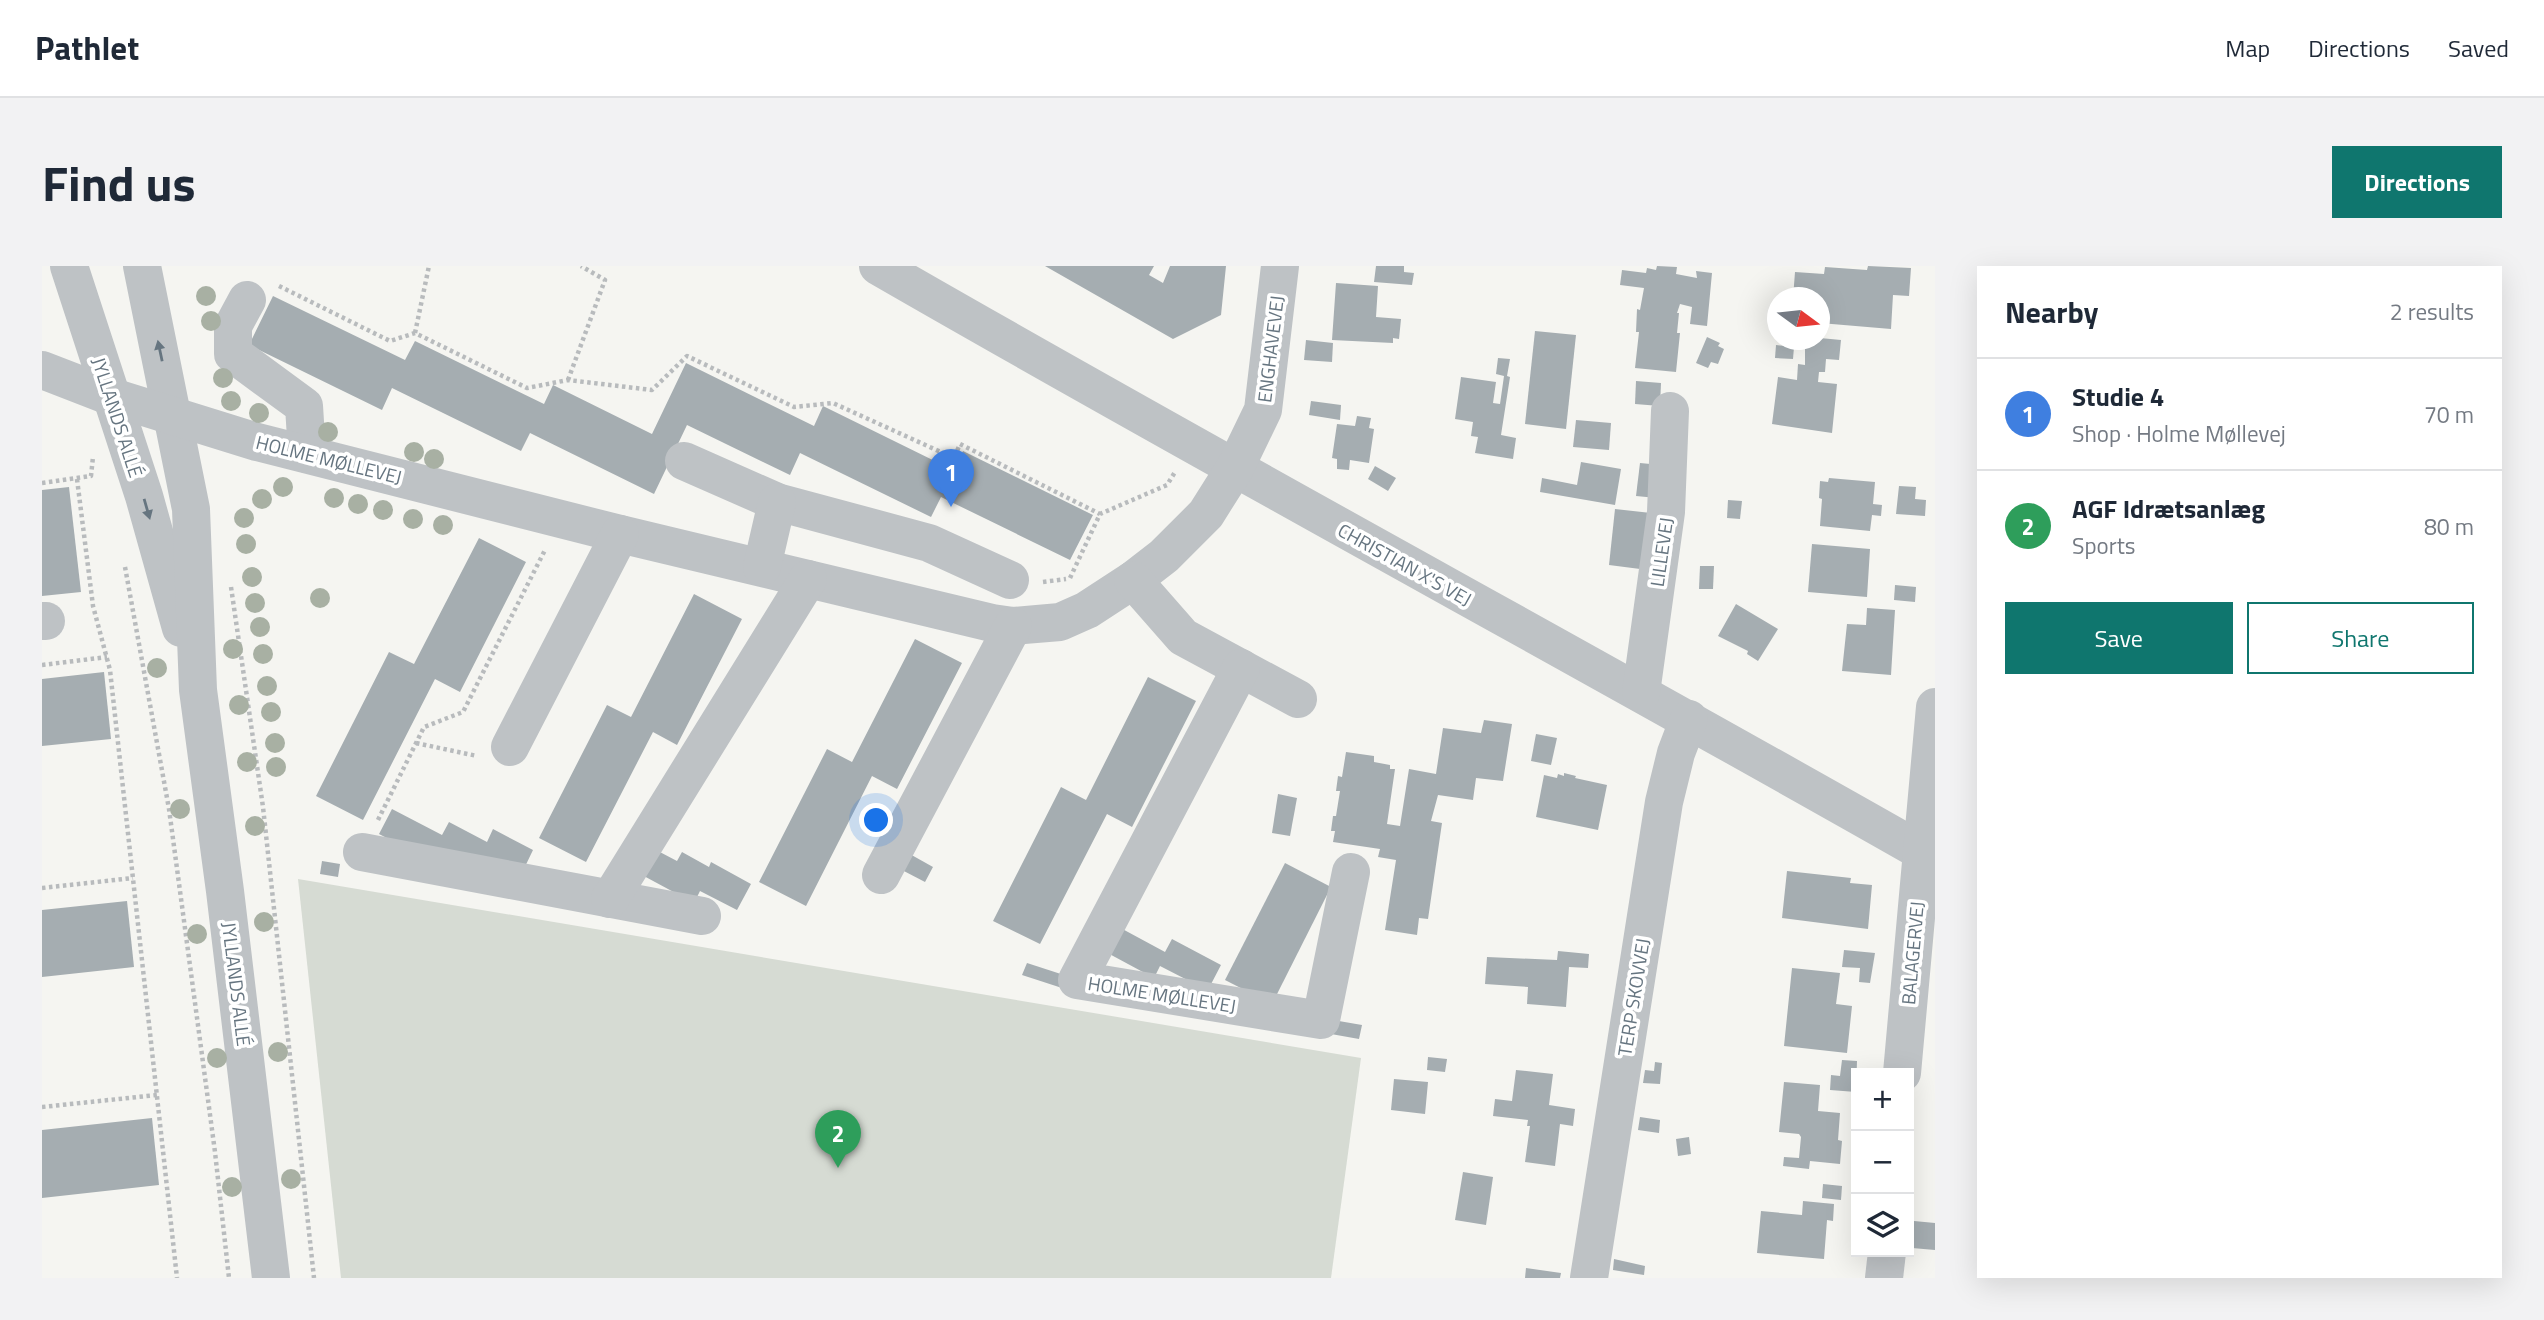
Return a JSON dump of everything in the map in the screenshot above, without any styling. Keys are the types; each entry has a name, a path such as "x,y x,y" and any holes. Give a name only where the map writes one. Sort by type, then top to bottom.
{"street":[{"name":"JYLLANDS ALLÉ","path":"69,266 144,496 198,690"},
{"name":"JYLLANDS ALLÉ","path":"142,266 191,509 198,690 271,1278"},
{"name":"CHRISTIAN X'S VEJ","path":"878,266 1191,444 1689,719 1928,855"},
{"name":"ENGHAVEVEJ","path":"1235,468 1263,410 1280,266"},
{"path":"259,291 233,326 233,354 304,406 307,454"},
{"name":"HOLME MØLLEVEJ","path":"42,370 174,417 307,454 620,534 1013,626 1060,622 1087,610 1133,580 1164,556 1206,513 1235,468"},
{"name":"LILLEVEJ","path":"1641,693 1666,512 1670,411"},
{"path":"684,461 777,502 929,543 1010,580"},
{"path":"762,568 777,502"},
{"path":"510,747 620,534"},
{"path":"934,609 948,551"},
{"path":"610,899 808,579"},
{"path":"1133,580 1183,637 1298,699"},
{"path":"881,875 1013,626"},
{"name":"HOLME MØLLEVEJ","path":"1241,668 1077,981 1321,1020 1351,872"},
{"name":"BALAGERVEJ","path":"1903,1068 1928,855 1935,707"},
{"name":"TERP SKOVVEJ","path":"1589,1278 1664,802 1676,754 1689,719"},
{"path":"362,852 702,916"},
{"path":"1884,1278 1886,1257"}],"path":[{"path":"415,333 429,266"},
{"path":"568,380 605,280 581,266"},
{"path":"259,291 390,341 415,333 527,388 568,380 652,390 687,356 794,407 833,403 954,458 960,444 1100,514"},
{"path":"1087,610 1070,578 1100,514 1167,485 1191,444"},
{"path":"42,483 91,476 94,454"},
{"path":"77,479 93,606 110,670 177,1278"},
{"path":"362,852 424,727 463,712 561,519"},
{"path":"124,562 169,809 215,1152 229,1278"},
{"path":"229,574 263,807 314,1278"},
{"path":"42,665 107,657"},
{"path":"416,743 487,758 510,747"},
{"path":"42,888 133,878"},
{"path":"42,1107 157,1095"}],"shaded area":[{"path":"298,879 1361,1058 1331,1278 341,1278"}],"building":[{"path":"1045,266 1154,266 1149,275 1163,283 1170,266 1226,266 1221,315 1173,339"},
{"path":"1376,266 1404,266 1404,272 1414,273 1412,285 1374,282"},
{"path":"1657,266 1677,267 1676,274 1697,278 1696,271 1712,273 1707,326 1690,324 1692,307 1680,304 1677,313 1677,333 1680,333 1676,372 1635,368 1639,332 1636,332 1637,309 1640,310 1644,288 1620,285 1622,270 1646,273 1647,268 1656,270"},
{"path":"1868,266 1911,268 1909,296 1893,295 1891,329 1830,324 1830,287 1794,287 1795,272 1824,274 1825,267 1867,270"},
{"path":"1336,283 1378,286 1376,317 1401,319 1399,339 1393,338 1393,343 1332,340"},
{"path":"273,296 405,360 415,341 544,404 553,385 652,434 686,363 814,426 823,406 953,470 963,451 1093,515 1070,560 941,497 931,517 800,453 790,475 687,425 654,494 530,433 521,451 392,388 382,410 249,345"},
{"path":"1535,331 1576,335 1566,429 1525,424"},
{"path":"1707,337 1720,343 1718,346 1724,349 1718,364 1711,362 1708,368 1696,363"},
{"path":"1830,339 1841,340 1839,360 1826,359 1825,372 1819,372 1818,382 1837,384 1832,433 1772,424 1778,377 1797,380 1798,364 1805,365 1805,350 1830,350"},
{"path":"1306,340 1333,343 1332,362 1304,360"},
{"path":"1776,350 1794,350 1793,359 1775,358"},
{"path":"1498,358 1510,359 1507,376 1510,377 1501,435 1516,438 1513,459 1475,453 1478,437 1471,436 1473,422 1455,419 1461,377 1496,382 1493,403 1500,404 1504,376 1496,374"},
{"path":"1636,381 1661,383 1660,406 1635,404"},
{"path":"1311,401 1341,405 1340,420 1309,415"},
{"path":"1357,416 1371,418 1369,428 1374,429 1369,463 1350,460 1349,470 1337,469 1337,459 1332,458 1337,424 1355,426"},
{"path":"1576,420 1611,423 1609,450 1573,447"},
{"path":"1581,462 1621,469 1615,505 1540,492 1542,478 1577,485"},
{"path":"1640,463 1661,465 1657,498 1636,496"},
{"path":"1375,466 1396,478 1388,491 1368,479"},
{"path":"1829,478 1875,482 1873,504 1882,505 1881,516 1872,515 1870,531 1820,526 1820,481 1828,482"},
{"path":"1899,486 1916,487 1915,499 1926,500 1925,516 1896,514"},
{"path":"69,487 81,592 42,596 42,490"},
{"path":"1728,500 1742,501 1740,519 1727,518"},
{"path":"1615,509 1651,513 1648,570 1609,565"},
{"path":"479,538 526,562 460,692 435,679 363,820 316,796 389,652 414,664"},
{"path":"1812,544 1870,549 1867,597 1808,592"},
{"path":"1700,566 1714,566 1713,589 1699,589"},
{"path":"1895,585 1916,587 1915,602 1894,600"},
{"path":"694,594 742,619 677,745 653,732 586,862 539,838 607,705 631,717"},
{"path":"1736,604 1778,629 1758,661 1747,654 1748,651 1718,636"},
{"path":"1867,608 1895,610 1891,675 1842,671 1847,624 1866,625"},
{"path":"915,639 962,663 897,789 872,776 806,906 759,882 827,749 852,762"},
{"path":"104,672 111,739 42,746 42,679"},
{"path":"1148,677 1196,701 1132,827 1107,814 1040,944 993,921 1061,787 1086,800"},
{"path":"1484,720 1512,724 1503,781 1476,778 1473,800 1438,795 1431,821 1442,823 1428,919 1419,918 1417,935 1385,930 1396,860 1378,857 1380,849 1333,842 1333,816 1336,816 1340,791 1336,791 1338,776 1342,777 1346,752 1374,756 1374,762 1390,765 1390,769 1395,769 1387,824 1400,826 1409,769 1436,774 1443,728 1481,733"},
{"path":"1536,734 1557,738 1551,765 1531,761"},
{"path":"1564,773 1607,785 1598,830 1536,817 1544,775 1557,778 1558,774 1564,776"},
{"path":"1278,794 1297,798 1290,836 1272,833"},
{"path":"392,809 442,835 449,822 487,842 493,829 533,850 520,877 431,861 379,834"},
{"path":"656,850 677,861 682,852 709,867 711,862 751,884 737,910 700,891 694,903 642,875"},
{"path":"908,853 933,867 925,882 900,869"},
{"path":"322,861 340,864 338,877 320,874"},
{"path":"1285,863 1331,887 1272,1004 1225,980"},
{"path":"1787,871 1851,878 1850,883 1872,885 1868,929 1782,918"},
{"path":"127,901 134,967 42,977 42,910"},
{"path":"1115,925 1165,952 1172,939 1221,965 1209,988 1197,985 1160,966 1154,978 1102,950"},
{"path":"1844,950 1875,953 1870,983 1859,982 1860,968 1842,967"},
{"path":"1558,951 1589,954 1588,968 1569,967 1566,1007 1527,1004 1528,987 1485,984 1487,957 1557,960"},
{"path":"1027,963 1067,976 1062,988 1022,975"},
{"path":"1792,968 1840,973 1836,1004 1852,1006 1847,1053 1784,1046"},
{"path":"1333,1020 1362,1025 1359,1039 1331,1034"},
{"path":"1428,1057 1447,1059 1445,1072 1427,1070"},
{"path":"1842,1060 1857,1061 1857,1068 1851,1068 1851,1092 1830,1090 1831,1075 1840,1076"},
{"path":"1655,1062 1662,1063 1660,1084 1643,1083 1645,1070 1654,1071"},
{"path":"1516,1070 1553,1074 1549,1105 1575,1109 1573,1126 1560,1124 1555,1166 1525,1162 1530,1126 1527,1126 1528,1120 1493,1116 1495,1099 1512,1101"},
{"path":"1394,1079 1428,1082 1425,1114 1391,1110"},
{"path":"1784,1082 1820,1085 1818,1111 1840,1113 1840,1164 1810,1161 1809,1169 1783,1166 1784,1157 1799,1158 1801,1137 1799,1134 1779,1132"},
{"path":"1640,1117 1660,1120 1659,1133 1638,1130"},
{"path":"152,1118 159,1185 42,1198 42,1130"},
{"path":"1689,1137 1691,1154 1678,1156 1676,1139"},
{"path":"1463,1172 1493,1177 1486,1225 1455,1220"},
{"path":"1823,1184 1842,1186 1841,1200 1822,1198"},
{"path":"1803,1201 1834,1204 1833,1221 1827,1220 1824,1259 1757,1253 1761,1211 1802,1215"},
{"path":"1914,1221 1935,1223 1935,1250 1914,1248"},
{"path":"1614,1259 1645,1266 1644,1275 1613,1270"},
{"path":"1526,1268 1561,1273 1560,1278 1525,1278"}],"place":[{"name":"Studie 4","path":"951,507"},
{"name":"AGF Idrætsanlæg","path":"838,1168"}]}
